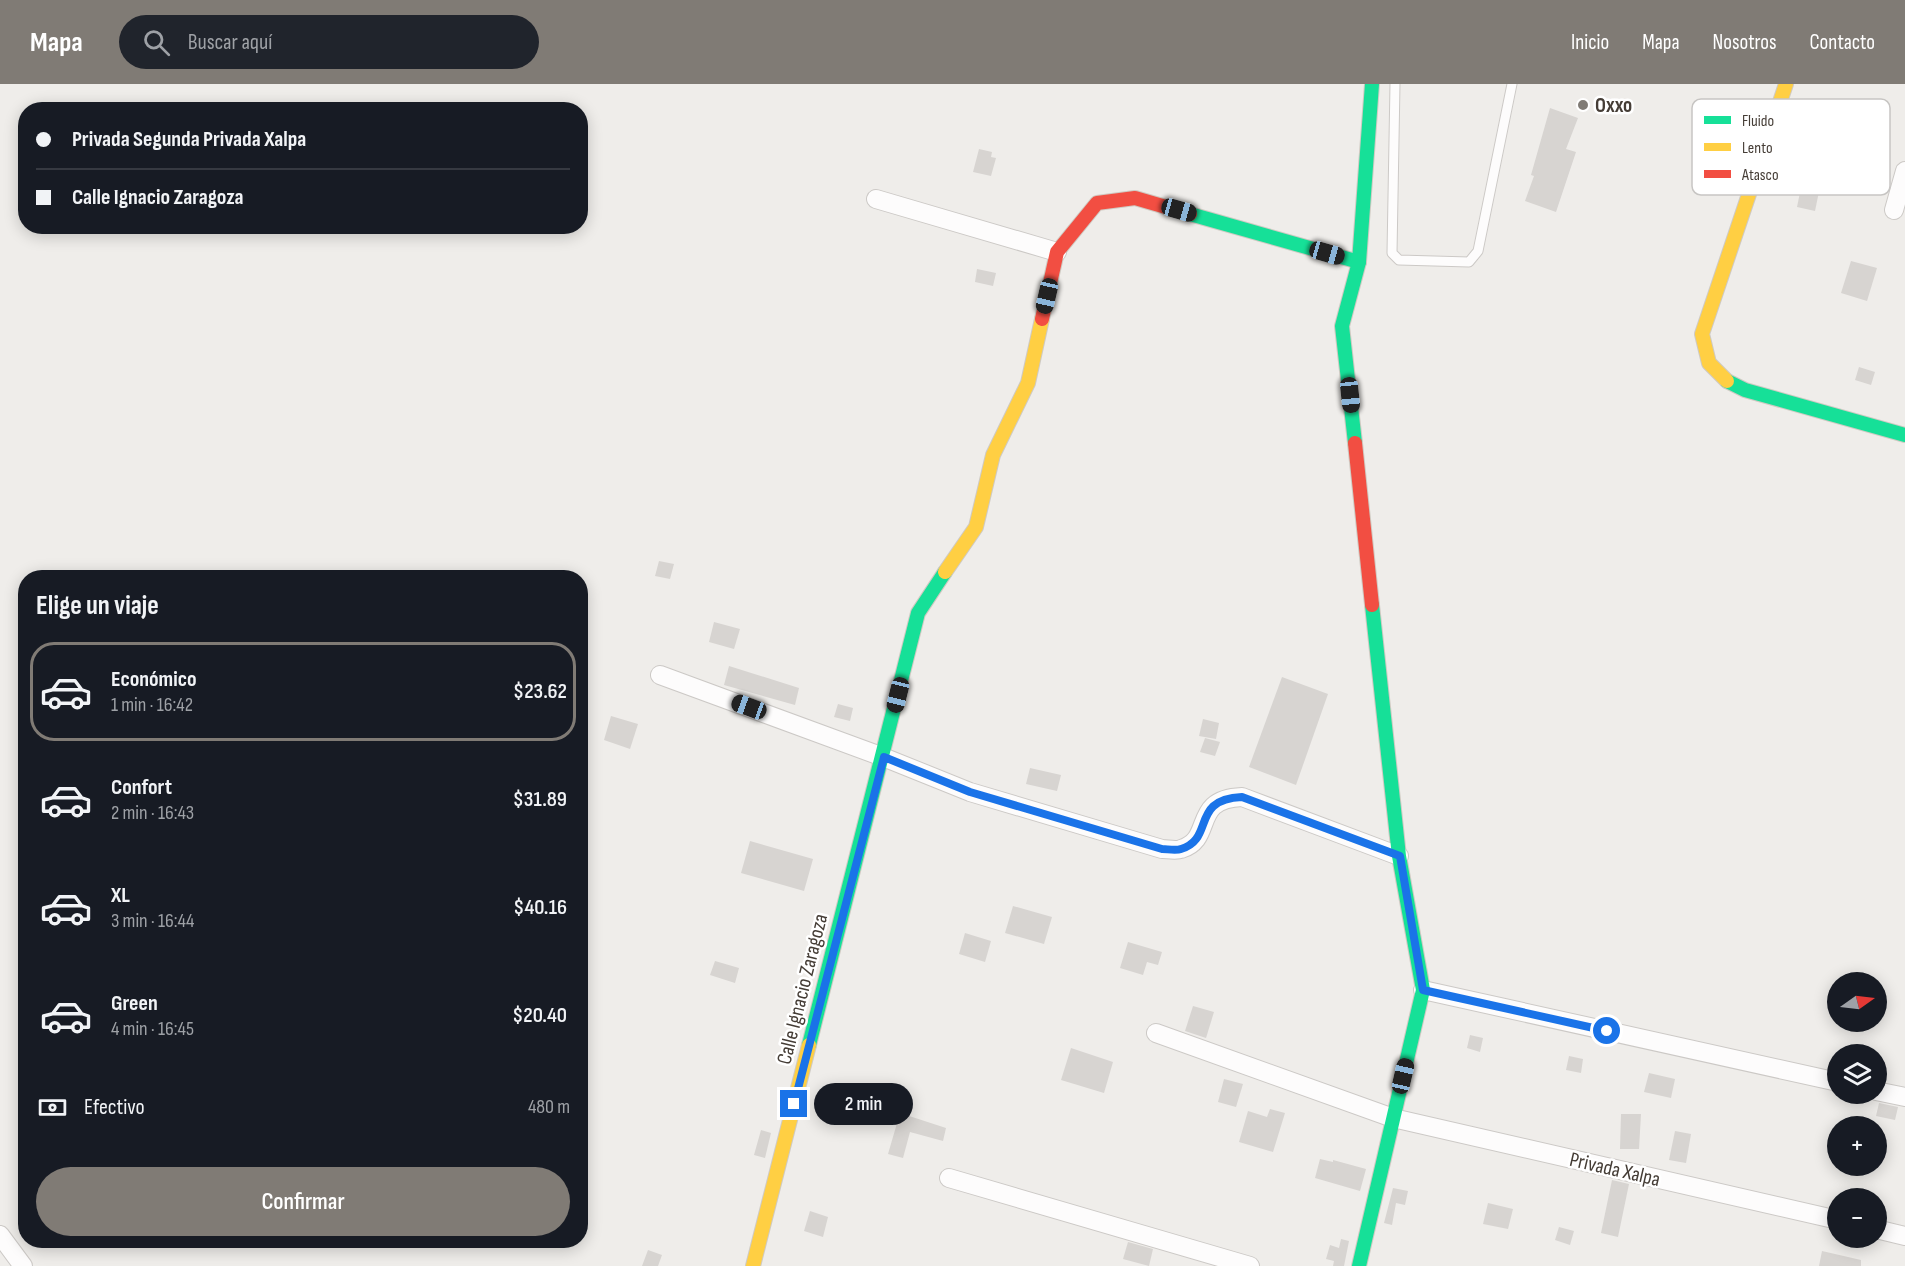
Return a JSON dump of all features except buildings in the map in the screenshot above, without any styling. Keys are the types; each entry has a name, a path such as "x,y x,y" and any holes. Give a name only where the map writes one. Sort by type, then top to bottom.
{"street":[{"path":"1359,1266 1423,990 1400,856 1342,326 1359,262 1372,84"},
{"path":"1782,99 1786,84"},
{"path":"1894,210 1905,171"},
{"path":"1750,195 1702,334 1705,359 1724,381 1745,390 1905,435"},
{"path":"876,199 1057,252 1097,204 1135,198 1359,262"},
{"name":"Calle Ignacio Zaragoza","path":"753,1266 884,757 918,614 976,527 993,455 1028,383 1057,252"},
{"path":"660,675 884,757 970,792 1162,849 1182,849 1197,838 1210,807 1224,798 1242,797 1400,856"},
{"path":"1423,990 1827,1080"},
{"name":"Privada Xalpa","path":"1156,1033 1393,1118 1827,1217"},
{"path":"1887,1093 1905,1097"},
{"path":"949,1178 1250,1266"},
{"path":"1887,1232 1905,1236"},
{"path":"0,1235 23,1266"}],"lane":[{"path":"1395,84 1392,253 1399,260 1469,262 1478,251 1512,84"}],"traffic: fast":[{"path":"1355,443 1342,326 1359,262 1372,84"},
{"path":"1190,214 1359,262"},
{"path":"1727,381 1745,390 1905,435"},
{"path":"809,1045 918,613 945,572"},
{"path":"1359,1266 1423,990 1399,856 1372,605"}],"traffic: slow":[{"path":"1781,99 1786,84"},
{"path":"1727,381 1709,363 1702,334 1749,195"},
{"path":"945,572 976,527 993,455 1028,383 1042,319"},
{"path":"753,1266 809,1045"}],"traffic: jam":[{"path":"1042,319 1057,252 1097,203 1135,198 1190,214"},
{"path":"1355,443 1372,605"}],"place":[{"name":"Oxxo","path":"1583,105"}],"route":[{"path":"794,1104 884,757 970,792 1162,849 1182,849 1197,838 1210,807 1224,798 1242,797 1400,856 1423,990 1607,1031"}]}
